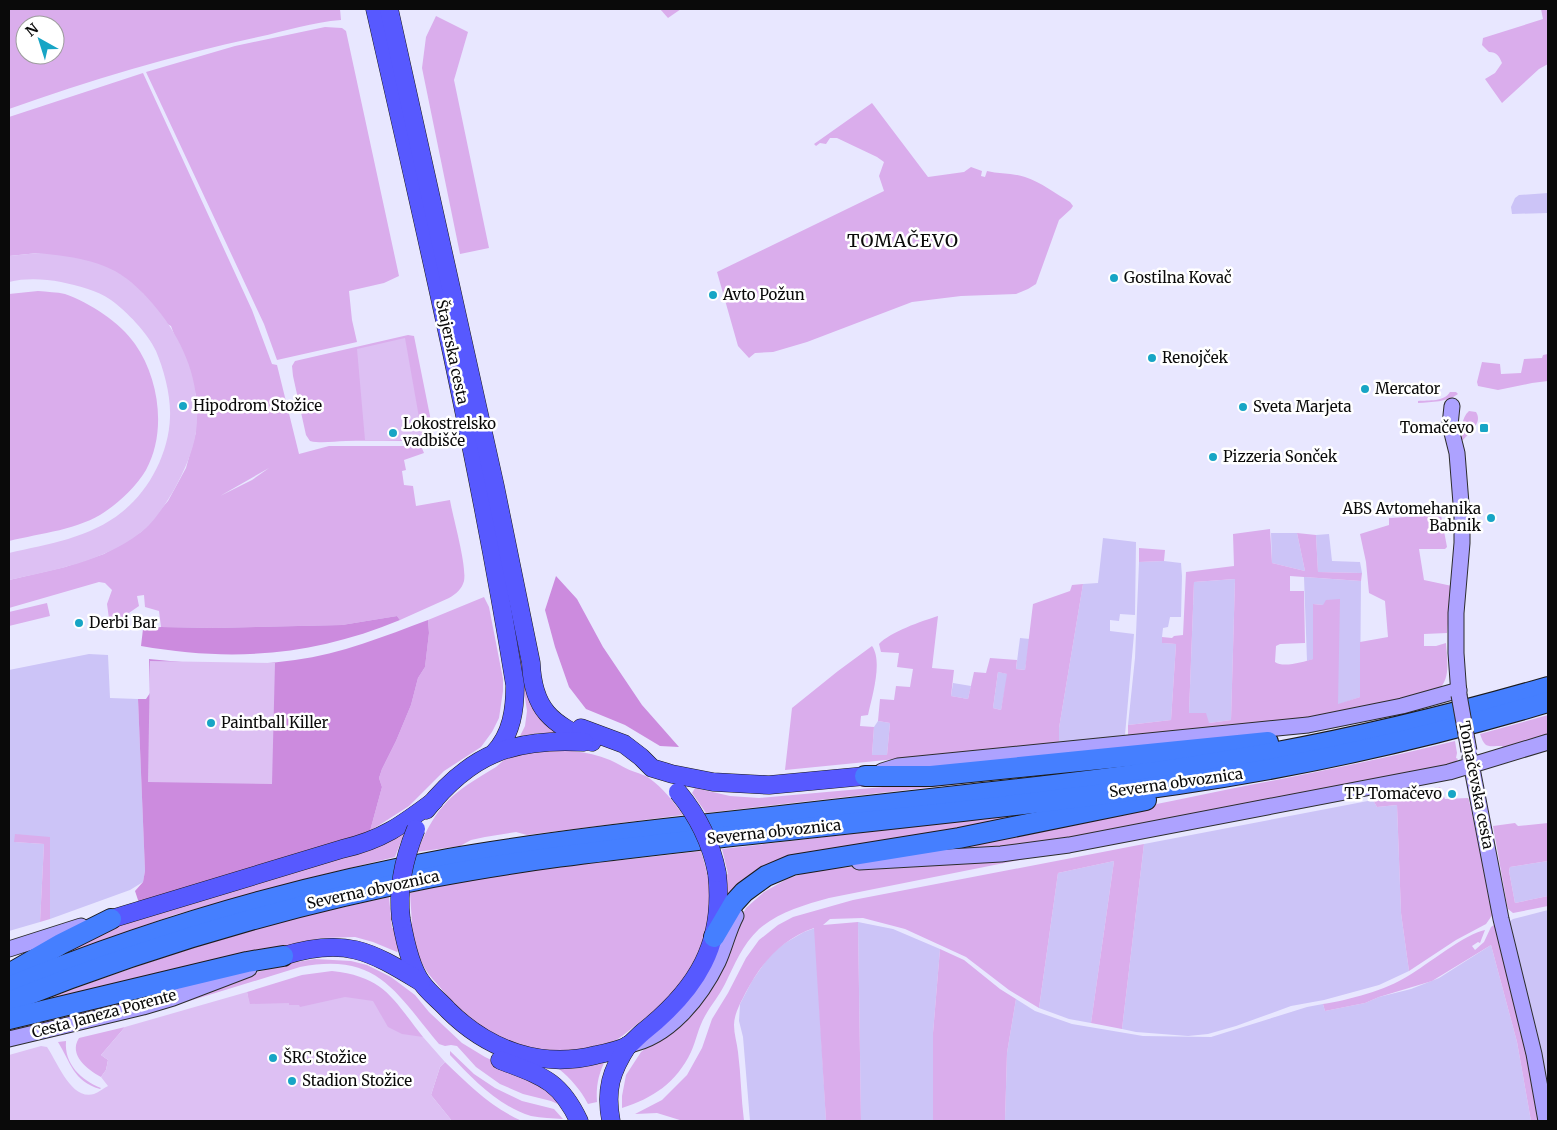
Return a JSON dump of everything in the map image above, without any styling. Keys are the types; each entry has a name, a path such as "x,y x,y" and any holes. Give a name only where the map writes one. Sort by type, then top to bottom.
{"highway":[{"name":"Severna obvoznica","path":"9,987 94,954 213,915 331,884 446,859 638,832 1049,786 1198,766 1276,753 1391,729 1548,687"},
{"name":"Severna obvoznica","path":"9,1002 93,970 208,932 302,905 436,876 588,853 1054,800 1246,773 1322,759 1397,742 1548,702"},
{"path":"865,776 931,776 1282,740 1358,728 1391,729"},
{"path":"714,937 734,903 744,892 766,876 792,865 959,838 1221,786 1246,773"},
{"path":"9,974 61,944 111,919"},
{"path":"9,1019 238,964 283,956"}],"main road":[{"name":"Štajerska cesta","path":"375,9 433,264 477,472 515,684 514,709 510,726 501,746 494,752"},
{"name":"Štajerska cesta","path":"389,9 495,486 531,663 534,689 539,702 554,722 568,731 652,768"},
{"name":"Štajerska cesta","path":"531,663 546,696 561,716 573,725 624,744 641,756 678,792 702,827 713,854 717,873 719,903 714,937 705,962 685,992 665,1014 628,1045"},
{"path":"342,849 397,820 412,809 445,775 460,764 479,755 516,745 544,741 592,742"},
{"path":"111,919 359,845 388,834 434,801 466,771 494,752"},
{"path":"652,768 689,778 740,785 783,784 865,776"},
{"path":"434,801 416,829 402,871 400,892 401,918 408,951 421,982 426,1000 453,1031 485,1053 534,1073 552,1083 581,1114"},
{"path":"283,956 318,947 338,946 354,948 380,957 421,982 470,1030 504,1049 530,1057 547,1060 587,1057 628,1045"},
{"path":"611,1121 608,1099 610,1080 628,1045"},
{"path":"530,1057 548,1066 576,1090 581,1114"}],"street":[{"name":"Tomačevska cesta","path":"1454,444 1462,516 1462,542 1456,613 1459,693 1501,919 1534,1054 1546,1121"},
{"path":"865,776 898,766 1308,725 1459,693"},
{"path":"628,1045 648,1040 659,1033 691,1004 715,968 730,926 742,908 764,886 791,873 840,863 970,857 1069,845 1449,772 1470,759 1548,742"},
{"path":"9,949 88,924 111,919"},
{"name":"Cesta Janeza Porente","path":"9,1039 173,998 283,956"}],"shaded area":[{"path":"9,9 340,9 341,20 300,27 227,44 164,60 70,88 9,109"},
{"path":"660,9 681,9 668,18"},
{"path":"1541,9 1548,9 1548,64 1539,69 1502,103 1485,79 1495,73 1502,63 1497,55 1489,52 1482,45 1483,38 1543,19"},
{"path":"436,16 468,32 454,80 489,248 460,254 422,68 426,37"},
{"path":"325,27 342,28 346,31 399,276 384,283 349,291 352,320 357,342 277,360 264,324 146,72 235,46"},
{"path":"143,73 252,310 272,364 277,365 299,454 329,446 421,446 424,453 404,460 406,470 402,471 404,485 413,486 416,506 450,500 462,553 464,574 463,584 456,593 400,620 397,616 342,625 214,628 161,627 159,611 145,607 144,595 137,596 139,606 110,626 107,604 112,590 105,583 99,582 9,608 9,580 65,567 104,554 141,532 168,501 186,468 196,432 196,395 171,326 38,253 9,256 9,117","holes":["269,468 252,480 220,496"]},
{"path":"872,103 928,177 964,172 971,167 982,171 981,176 985,177 987,171 1025,177 1048,188 1070,202 1073,206 1059,220 1036,284 1016,294 961,296 912,302 807,342 773,352 755,353 749,358 738,346 717,272 884,191 879,176 884,162 877,157 837,138 830,138 826,144 820,143 816,146 814,144"},
{"path":"1548,193 1548,213 1512,214 1511,207 1515,198 1519,195"},
{"name":"Hipodrom Stožice","path":"38,253 77,258 115,271 138,288 157,309 176,336 189,366 196,398 196,432 188,461 175,488 155,518 140,533 125,543 94,558 77,564 9,580 9,553 82,534 110,521 132,503 156,470 169,431 169,401 162,366 152,344 130,316 106,297 81,287 35,279 9,282 9,256"},
{"path":"38,291 65,294 84,303 104,314 129,336 143,358 155,389 158,422 157,439 153,455 142,476 128,492 106,511 72,527 9,541 9,294"},
{"path":"408,335 414,336 434,436 433,440 310,441 306,435 293,376 292,366 295,361"},
{"path":"405,338 423,440 365,440 357,349"},
{"path":"1548,354 1548,381 1498,390 1478,386 1477,382 1482,362 1500,364 1501,374 1521,373 1524,359 1542,358 1543,355"},
{"path":"1450,392 1458,394 1444,400 1418,403 1418,401 1440,399"},
{"path":"1469,411 1476,412 1478,420 1475,427 1462,440 1463,420"},
{"path":"1441,515 1447,547 1445,549 1419,549 1424,580 1452,586 1447,633 1424,634 1424,646 1436,646 1446,643 1447,675 1438,690 1310,719 1128,738 1128,725 1171,720 1176,644 1162,643 1162,637 1172,638 1183,635 1186,572 1234,566 1233,534 1270,529 1272,563 1305,571 1297,533 1316,535 1318,572 1362,573 1361,581 1290,576 1290,591 1304,591 1305,643 1280,644 1276,646 1275,662 1288,664 1313,659 1313,604 1323,605 1326,600 1340,599 1338,704 1360,697 1360,642 1388,637 1385,601 1369,593 1366,562 1360,534 1389,525 1389,518","holes":["1235,579 1231,720 1209,723 1206,713 1189,713 1194,582"]},
{"path":"1271,533 1297,533 1305,571 1272,563"},
{"path":"1329,534 1332,561 1360,562 1362,573 1318,572 1316,535"},
{"path":"1103,538 1136,542 1135,615 1120,614 1119,621 1110,620 1110,631 1134,634 1125,735 1059,743 1059,728 1083,584 1098,583"},
{"path":"1139,548 1165,550 1164,561 1139,562"},
{"path":"1164,561 1181,563 1182,576 1181,617 1170,617 1168,627 1163,628 1162,637 1163,643 1176,644 1171,720 1128,725 1135,658 1139,562"},
{"path":"556,576 577,599 603,647 642,705 679,747 660,746 625,725 586,709 569,687 545,610"},
{"path":"1304,577 1361,581 1360,697 1337,705 1323,605 1313,604 1314,650 1313,659 1307,661"},
{"path":"1235,579 1231,720 1209,723 1189,713 1194,582"},
{"path":"1083,584 1059,728 1059,743 785,770 792,708 872,646 877,661 876,679 868,715 861,716 860,726 874,727 872,755 887,755 890,723 878,721 880,699 894,700 896,686 910,687 913,669 897,667 899,653 881,652 879,644 898,631 938,616 932,668 954,670 951,696 968,699 974,672 986,673 990,658 1017,660 1016,669 1025,670 1033,604 1070,591 1072,585","holes":["998,672 1007,674 1001,710 993,708"]},
{"path":"484,597 489,607 503,679 499,718 481,747 444,771 409,806 370,831 382,787 379,778 382,769 411,705 418,678 425,667 429,633 428,620"},
{"path":"47,603 50,616 9,626 9,612"},
{"path":"511,604 558,733 520,736 525,726 527,711"},
{"path":"397,616 400,620 336,642 272,652 208,654 141,646 143,629 161,627 214,628 342,625"},
{"path":"428,620 429,633 425,667 418,678 411,705 382,769 379,778 382,787 370,831 319,850 139,903 135,891 143,882 145,871 138,699 146,699 150,693 149,659 222,664 259,664 295,660 346,649"},
{"path":"1020,638 1030,639 1025,670 1016,669"},
{"path":"89,654 108,655 110,698 138,699 145,871 143,882 130,890 50,919 50,837 15,842 44,844 40,922 9,931 9,670"},
{"name":"Paintball Killer","path":"150,661 275,663 272,784 148,782"},
{"path":"998,672 1008,674 1001,710 993,708"},
{"path":"953,683 971,686 968,699 951,696"},
{"path":"1548,715 1548,734 1504,748 1502,746 1488,746 1480,734"},
{"path":"878,721 890,723 887,755 872,755 874,727"},
{"path":"1455,741 1456,758 1458,759 1454,764 1031,846 902,853 1064,823 1312,773"},
{"path":"538,750 583,752 610,760 644,775 668,795 683,815 527,835 516,832 471,840 460,846 417,852 439,811 457,793 508,758"},
{"path":"1108,767 706,813 692,793 695,788 730,796 759,798"},
{"path":"1440,787 1445,799 1468,798 1469,800 1493,914 1486,924 1456,940 1409,971 1401,913 1397,805 1377,807 1373,800"},
{"path":"1373,800 1377,807 1397,805 1401,913 1409,971 1379,985 1324,1000 1291,1006 1208,1034 1188,1036 1136,1032 1122,1029 1144,844"},
{"path":"1067,809 810,857 728,900 726,875 728,874 722,849"},
{"path":"1515,823 1518,826 1548,823 1548,861 1510,867 1509,871 1515,903 1548,896 1548,906 1513,913 1508,909 1507,905 1493,826"},
{"path":"405,831 395,857 301,880 174,915 48,960 92,933"},
{"path":"15,834 50,837 50,919 40,922 44,844 14,842"},
{"path":"1144,844 1122,1029 1091,1023 1114,861 1058,873 1039,1008 1009,990 966,957 905,929 863,918 830,919 823,925 858,922 861,1121 826,1121 814,928 782,945 774,953 758,971 736,1012 734,1028 744,1121 683,1121 657,1113 635,1114 662,1100 687,1075 702,1048 712,1019 746,958 759,940 778,925 793,917 853,900"},
{"path":"1070,850 829,898 801,906 775,918 759,929 743,948 723,988 707,1012 691,1052 671,1081 654,1094 622,1108 626,1075 641,1052 677,1023 746,908 764,892 787,879 813,870"},
{"path":"701,851 708,876 710,911 706,930 692,966 681,982 655,1010 612,1042 579,1050 559,1051 539,1050 503,1039 486,1030 456,1006 428,973 419,957 410,924 412,924 410,893 518,872"},
{"path":"1114,861 1091,1023 1069,1019 1039,1008 1058,873"},
{"path":"1548,861 1548,896 1515,903 1509,871 1510,867"},
{"path":"389,897 392,928 394,928 399,950 397,952 355,937 321,938 39,1006 39,1002 70,990 196,947 293,919"},
{"path":"1548,910 1548,1095 1509,925 1513,919"},
{"path":"858,922 893,929 940,949 933,1033 933,1121 861,1121"},
{"path":"1494,925 1497,928 1530,1069 1540,1121 1531,1121 1517,1042 1491,945 1432,981 1365,1003 1325,1011 1323,1004 1356,997 1389,986 1408,976 1468,937 1485,930 1480,943 1478,942 1472,946 1475,950 1484,942 1491,927"},
{"path":"815,928 826,1121 750,1121 743,1037 739,1021 740,1004 752,981 770,955 785,943"},
{"path":"1491,945 1517,1042 1531,1121 1005,1121 1007,1053 1016,999 1035,1011 1072,1024 1143,1036 1211,1037 1307,1007 1323,1004 1325,1011 1365,1003 1379,997 1411,989 1439,978"},
{"path":"940,949 964,960 1000,989 1016,999 1007,1053 1005,1121 933,1121 933,1033"},
{"path":"315,959 351,961 367,965 391,977 415,995 429,1012 462,1043 485,1057 547,1087 560,1105 523,1094 500,1084 476,1067 457,1046 439,1044 410,1008 382,980 367,971 348,965 327,964 300,967 147,1014 80,1030 83,1027 174,1001 282,965"},
{"path":"332,971 364,978 376,984 395,1001 423,1037 416,1043 96,1111 79,1106 249,1004 247,992 302,975"},
{"path":"211,976 149,999 9,1032 9,1025"},
{"name":"ŠRC Stožice","path":"247,992 250,1004 289,1003 289,1005 299,1005 300,1007 345,997 373,1001 388,1027 402,1034 423,1037 445,1062 440,1067 431,1095 452,1121 9,1121 9,1055 41,1046 47,1047 60,1070 78,1092 86,1095 94,1094 108,1086 101,1077 106,1070 108,1060 101,1055 125,1027"},
{"path":"125,1027 101,1055 108,1060 106,1070 101,1077 85,1066 76,1050 79,1038"},
{"path":"66,1041 68,1057 75,1070 100,1089 91,1086 78,1076 58,1042"},
{"path":"450,1051 474,1074 495,1088 522,1101 554,1109 563,1119 531,1116 508,1106 477,1082 450,1055"},
{"path":"445,1062 491,1103 522,1121 452,1121 431,1095 440,1067"},
{"path":"604,1063 598,1082 597,1102 588,1104 575,1085 559,1069 581,1067"}],"place":[{"name":"Gostilna Kovač","path":"1114,278"},
{"name":"Avto Požun","path":"713,295"},
{"name":"Renojček","path":"1152,358"},
{"name":"Mercator","path":"1365,389"},
{"name":"Hipodrom Stožice","path":"183,406"},
{"name":"Sveta Marjeta","path":"1243,407"},
{"name":"Tomačevo","path":"1484,428"},
{"name":"Lokostrelsko vadbišče","path":"393,433"},
{"name":"Pizzeria Sonček","path":"1213,457"},
{"name":"ABS Avtomehanika Babnik","path":"1491,518"},
{"name":"Derbi Bar","path":"79,623"},
{"name":"Paintball Killer","path":"211,723"},
{"name":"TP Tomačevo","path":"1452,794"},
{"name":"ŠRC Stožice","path":"273,1058"},
{"name":"Stadion Stožice","path":"292,1081"}],"district":[{"name":"TOMAČEVO","path":"903,241"}]}
